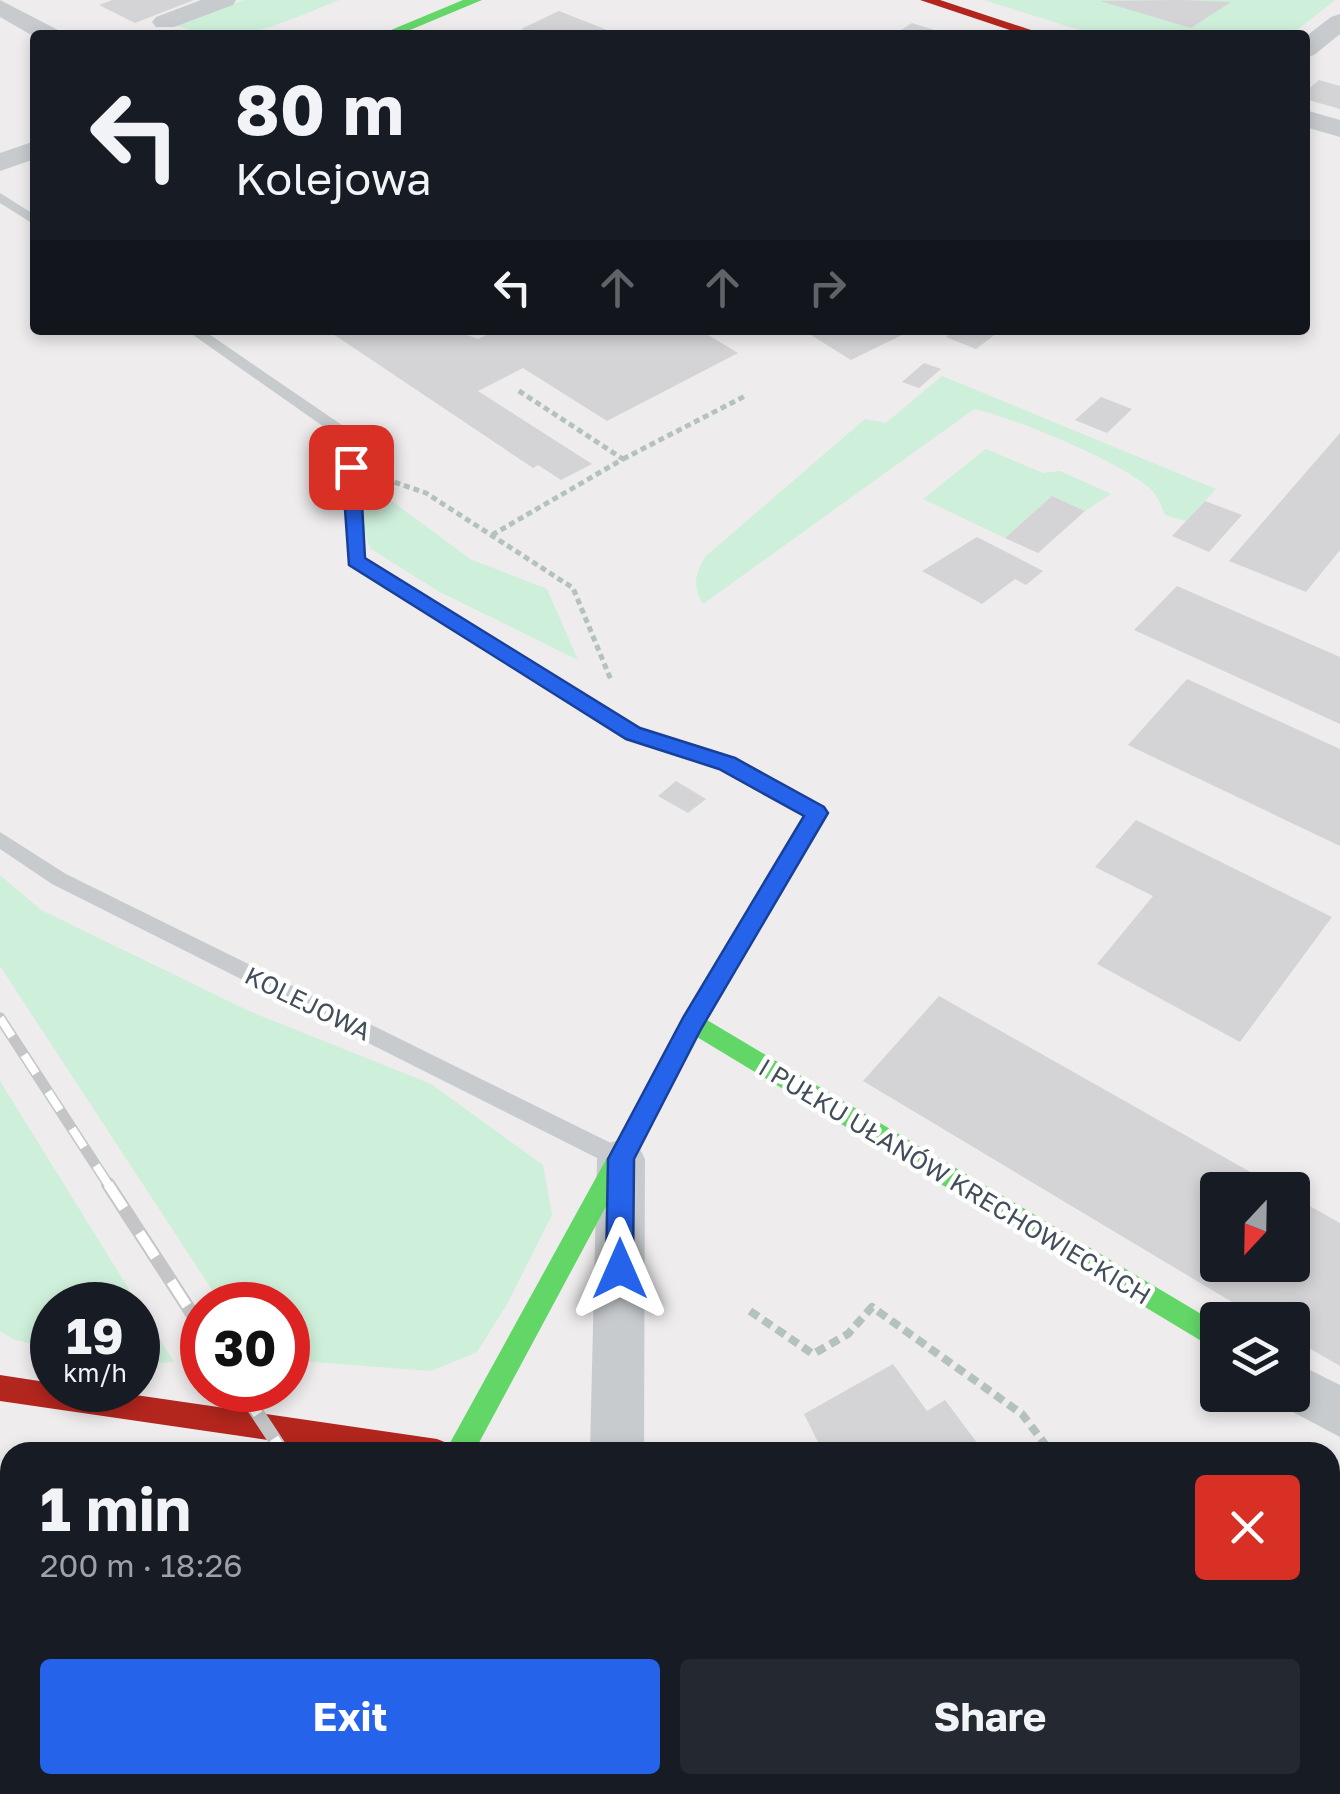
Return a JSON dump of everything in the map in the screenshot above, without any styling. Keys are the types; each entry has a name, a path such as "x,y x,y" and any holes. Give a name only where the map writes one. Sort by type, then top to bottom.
{"street":[{"path":"165,22 224,0"},
{"path":"399,30 475,0"},
{"path":"927,0 1023,30"},
{"path":"0,7 40,30"},
{"path":"1310,46 1340,22"},
{"path":"1310,120 1340,129"},
{"path":"0,163 30,151"},
{"path":"465,1442 692,1023 817,813"},
{"name":"I PUŁKU UŁANÓW KRECHOWIECKICH","path":"692,1023 1200,1328"},
{"path":"617,1442 621,1159"},
{"path":"0,1388 183,1418 344,1434 385,1442"},
{"path":"1310,1395 1340,1413"}],"lane":[{"path":"0,197 30,218"},
{"path":"200,335 352,440 356,561 633,734 727,764 817,813"},
{"name":"KOLEJOWA","path":"0,838 59,878 621,1159"}],"path":[{"path":"516,389 623,459"},
{"path":"492,535 623,459 745,396"},
{"path":"351,467 426,493 572,588 633,734"},
{"path":"750,1311 813,1354 848,1334 872,1307 1022,1414 1043,1442"}],"green space":[{"path":"244,0 339,0 259,30 190,30 177,25"},
{"path":"984,0 1335,0 1297,30 1079,30"},
{"path":"942,376 1216,489 1186,521 1165,515 1154,493 1122,469 1041,432 974,409 703,604 696,579 706,556 865,419 886,423"},
{"path":"986,449 1043,473 1060,471 1111,494 1085,511 1052,496 1005,538 923,499"},
{"path":"377,490 470,559 547,589 578,660 438,591 371,549 353,505"},
{"path":"0,875 41,910 251,1012 431,1084 543,1165 552,1215 507,1304 477,1352 431,1371 310,1362 310,1282 207,1282 0,966"},
{"path":"0,1081 124,1282 30,1282 30,1343 0,1331"},
{"path":"160,1339 174,1362 160,1363"}],"building":[{"path":"112,0 194,0 135,23 99,5"},
{"path":"1100,1 1231,2 1191,28"},
{"path":"559,11 607,30 524,30"},
{"path":"912,23 934,30 901,30"},
{"path":"1319,80 1340,86 1340,109 1310,100 1310,88"},
{"path":"334,335 467,335 478,339 486,335 708,335 738,353 607,421 523,368 478,391 592,464 561,480 538,465 533,468"},
{"path":"811,335 902,335 851,360"},
{"path":"949,335 994,335 976,349 946,337"},
{"path":"924,363 941,369 919,388 902,382"},
{"path":"1101,397 1132,409 1107,433 1075,420"},
{"path":"1340,433 1340,550 1306,592 1229,561"},
{"path":"1052,496 1085,511 1038,553 1005,538"},
{"path":"1205,501 1242,515 1209,552 1172,536"},
{"path":"977,537 1043,571 1026,585 1015,579 982,604 922,571"},
{"path":"1177,586 1340,657 1340,724 1134,630"},
{"path":"1187,679 1340,749 1340,846 1128,745"},
{"path":"676,781 706,799 688,813 658,796"},
{"path":"1136,820 1332,917 1240,1042 1097,964 1153,896 1095,867"},
{"path":"939,996 1250,1172 1200,1172 1200,1282 1310,1282 1310,1206 1340,1223 1340,1366 1310,1348 1310,1302 1232,1302 863,1081"},
{"path":"893,1364 927,1411 945,1400 976,1442 818,1442 804,1414"}],"railway":[{"path":"0,1018 110,1187"},
{"path":"108,1184 180,1295"},
{"path":"257,1412 276,1442"}],"traffic: fast":[{"path":"399,30 475,0"},
{"path":"464,1442 693,1023 817,813"},
{"path":"693,1023 1200,1328"}],"traffic: jam":[{"path":"927,0 1023,30"},
{"path":"0,1388 369,1442"}],"route":[{"path":"351,467 356,561 633,734 727,764 817,813 692,1023 621,1159 620,1269"}]}
